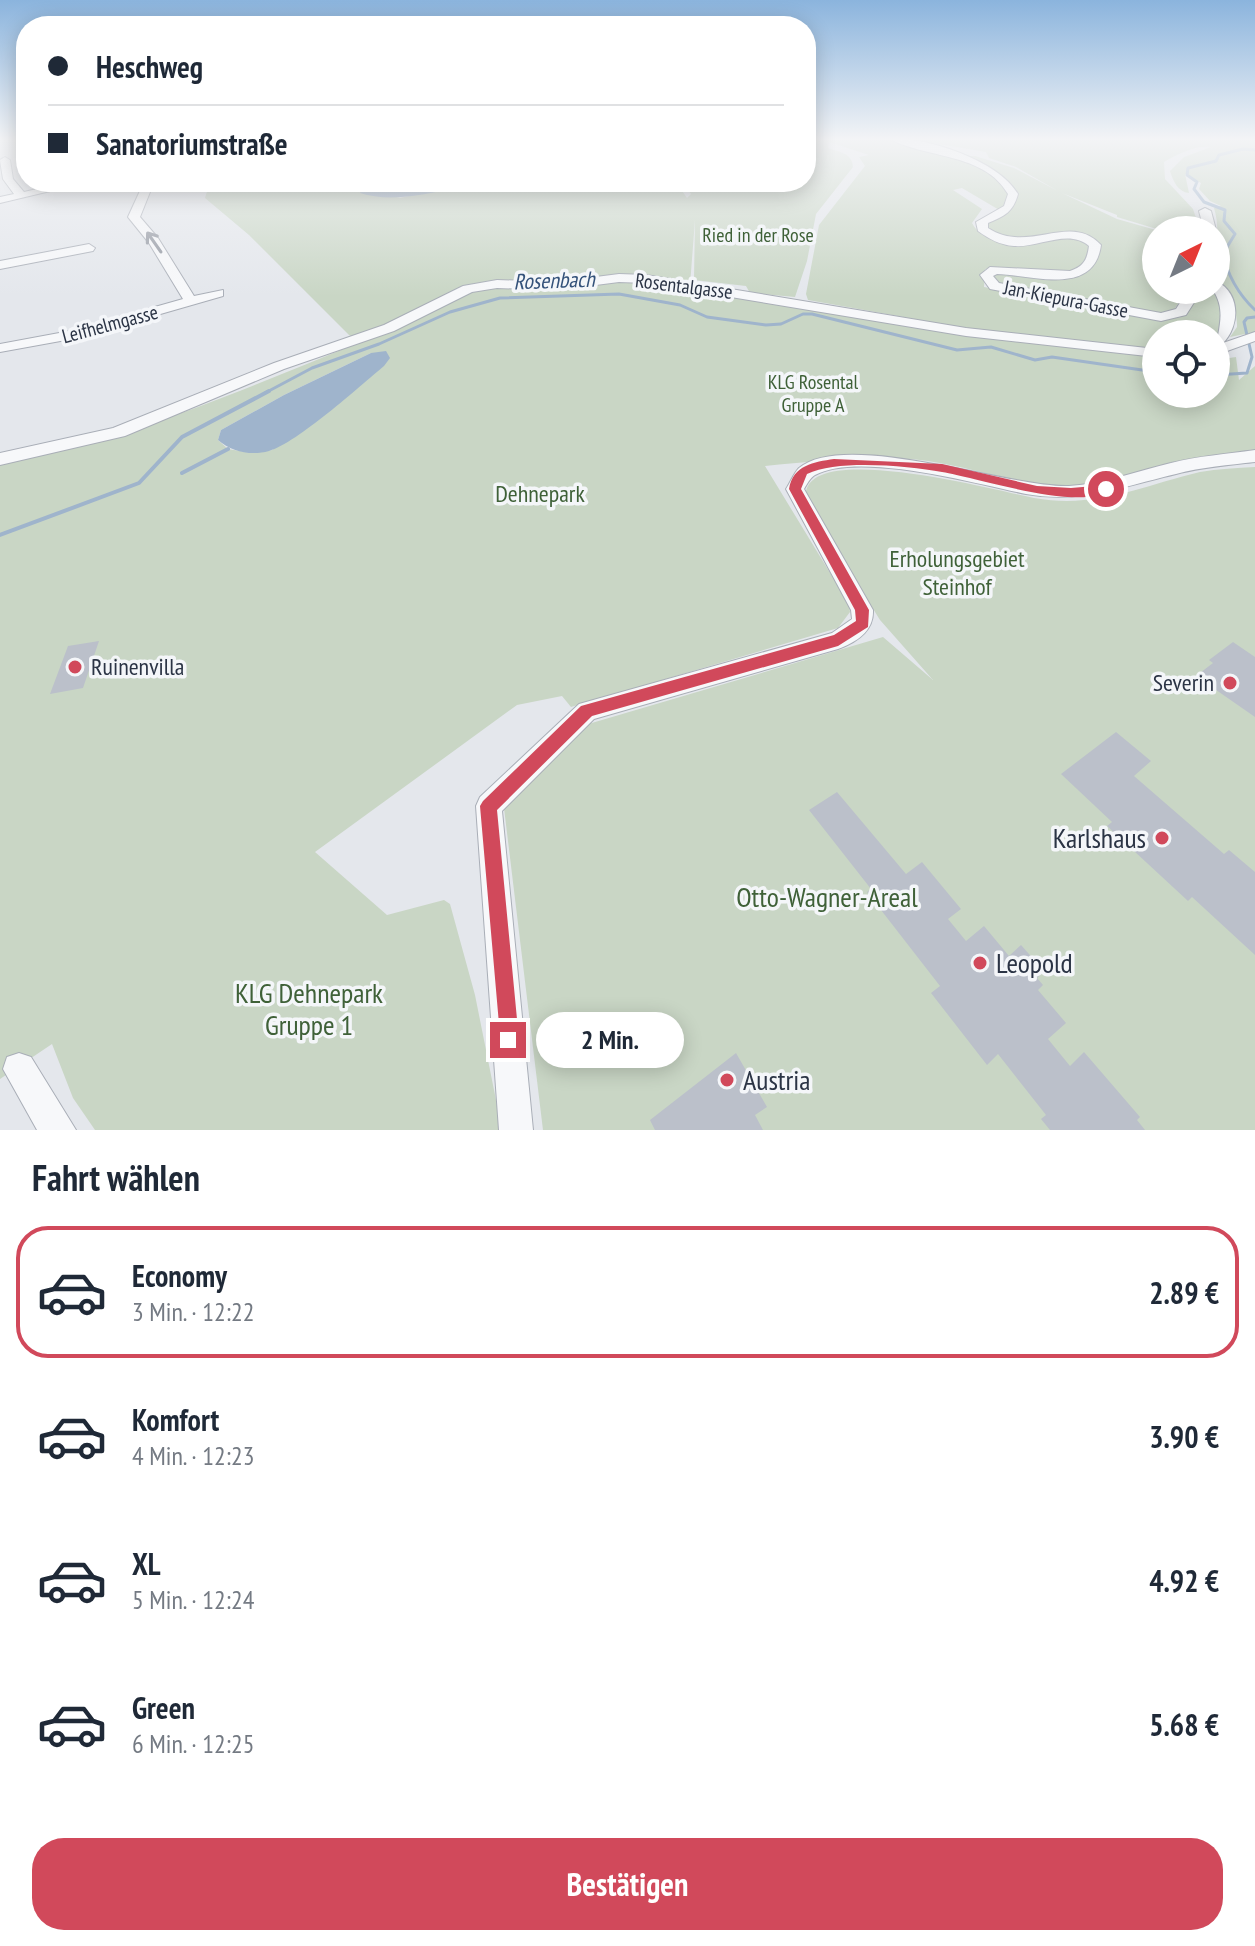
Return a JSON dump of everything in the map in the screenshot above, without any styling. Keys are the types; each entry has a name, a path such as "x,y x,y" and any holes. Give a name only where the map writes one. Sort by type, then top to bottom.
{"street":[{"name":"Jan-Kiepura-Gasse","path":"1012,191 1008,209 982,222 982,229 990,236 1028,244 1071,233 1089,238 1095,245 1092,259 1079,272 1054,277 994,270 986,275 995,286 1161,317 1181,312 1186,304"},
{"path":"0,200 35,192"},
{"path":"145,192 134,217 154,241 191,301"},
{"path":"1205,211 1206,216"},
{"path":"0,265 89,248"},
{"name":"Rosentalgasse","path":"0,459 61,448 119,432 279,366 389,328 468,289 497,284 557,286 619,278 660,280 966,332 1142,351"},
{"name":"Leifhelmgasse","path":"0,348 72,335 218,293"},
{"path":"1225,304 1230,325"},
{"path":"1230,347 1250,337"},
{"path":"516,1130 489,806 577,717 601,705 838,640 863,623 862,610 795,489 796,479 809,468 834,463 917,466 1037,490 1086,492 1106,489 1169,469 1255,456"},
{"path":"19,1069 41,1109 59,1130"}],"green space":[{"path":"834,191 816,214 807,261 795,297 750,293 746,286 694,280 695,220 690,285 966,334 1142,355 1142,408 1230,408 1230,358 1236,357 1239,380 1255,366 1255,451 1176,462 1088,487 1039,484 908,459 846,459 765,466 849,604 850,612 838,628 571,707 562,696 517,705 315,852 387,915 444,900 450,904 475,995 502,1130 95,1130 73,1098 52,1044 0,1079 0,464 138,428 228,396 361,342 349,335 249,235 205,198 207,192 380,192 400,198 427,192 683,192 687,198 690,192","holes":["371,353 329,411 272,450 252,453 228,449 218,440 221,430"]},
{"path":"846,191 954,191 982,209 972,223 976,229 987,237 999,240 1020,241 989,231 988,223 1006,214 967,191 1176,191 1193,209 1195,216 1142,216 1142,225 1062,193 1117,219 1142,226 1142,304 1178,304 1174,310 1158,314 1000,284 994,279 994,274 1030,272 1002,267 985,269 984,287 1163,320 1142,320 1142,347 965,328 808,300 806,294 819,225"},
{"path":"1201,191 1255,191 1255,332 1230,337 1237,327 1237,318 1230,299 1230,216 1215,216 1214,208 1221,206 1210,201"},
{"path":"1191,304 1220,304 1221,320 1163,320 1181,317"},
{"name":"Otto-Wagner-Areal","path":"1255,467 1255,1130 543,1130 504,808 585,725 883,637 933,680 880,620 806,500 812,481 833,472 865,470 945,479 1034,498 1078,501 1118,494 1200,472"}],"water":[{"path":"361,192 435,192 402,197"},
{"path":"386,351 390,358 384,366 328,413 281,446 249,453 218,440 221,430 284,395 371,353"}],"building":[{"name":"Ruinenvilla","path":"99,641 83,688 50,694 68,646"},
{"name":"Severin","path":"1233,642 1255,657 1255,717 1196,676 1213,663 1209,660"},
{"name":"Karlshaus","path":"1116,732 1151,761 1134,776 1224,854 1229,850 1255,872 1255,955 1192,897 1188,901 1107,826 1112,822 1061,774"},
{"name":"Leopold","path":"837,792 906,874 922,862 961,909 948,919 966,941 984,926 1009,956 1021,945 1044,971 1037,978 1043,985 1038,990 1066,1023 1048,1039 1070,1066 1084,1052 1140,1117 1137,1120 1145,1130 1050,1130 1041,1119 1046,1115 998,1054 987,1065 931,993 940,986 867,892 871,889 809,810"},
{"name":"Austria","path":"736,1053 767,1107 755,1115 763,1130 655,1130 650,1120"}],"waterway":[{"name":"Rosenbach","path":"1195,191 1204,202 1225,210 1224,221 1235,234 1224,252 1227,268 1239,291 1255,310"},
{"name":"Rosenbach","path":"265,393 312,368 379,344 450,312 500,298 619,294 680,305 707,317 766,325 781,324 803,314 812,314 957,350 991,347 1035,360 1052,357 1142,370"},
{"name":"Rosenbach","path":"1230,374 1247,373 1252,357 1244,322 1247,318 1255,317"},
{"name":"Rosenbach","path":"0,535 139,483 182,437 269,391"},
{"path":"182,473 228,449"}],"place":[{"name":"Ruinenvilla","path":"75,667"},
{"name":"Severin","path":"1230,683"},
{"name":"Karlshaus","path":"1162,838"},
{"name":"Leopold","path":"980,963"},
{"name":"Austria","path":"727,1080"}],"route":[{"path":"508,1040 489,806 577,717 587,711 838,640 863,623 862,610 795,489 796,479 803,472 815,466 834,463 890,464 942,468 1037,490 1086,492 1106,489"}],"park label":[{"name":"Ried in der Rose","path":"758,235"},
{"name":"KLG Rosental Gruppe A","path":"813,394"},
{"name":"Dehnepark","path":"540,494"},
{"name":"Erholungsgebiet Steinhof","path":"957,573"},
{"name":"KLG Dehnepark Gruppe 1","path":"309,1009"}]}
